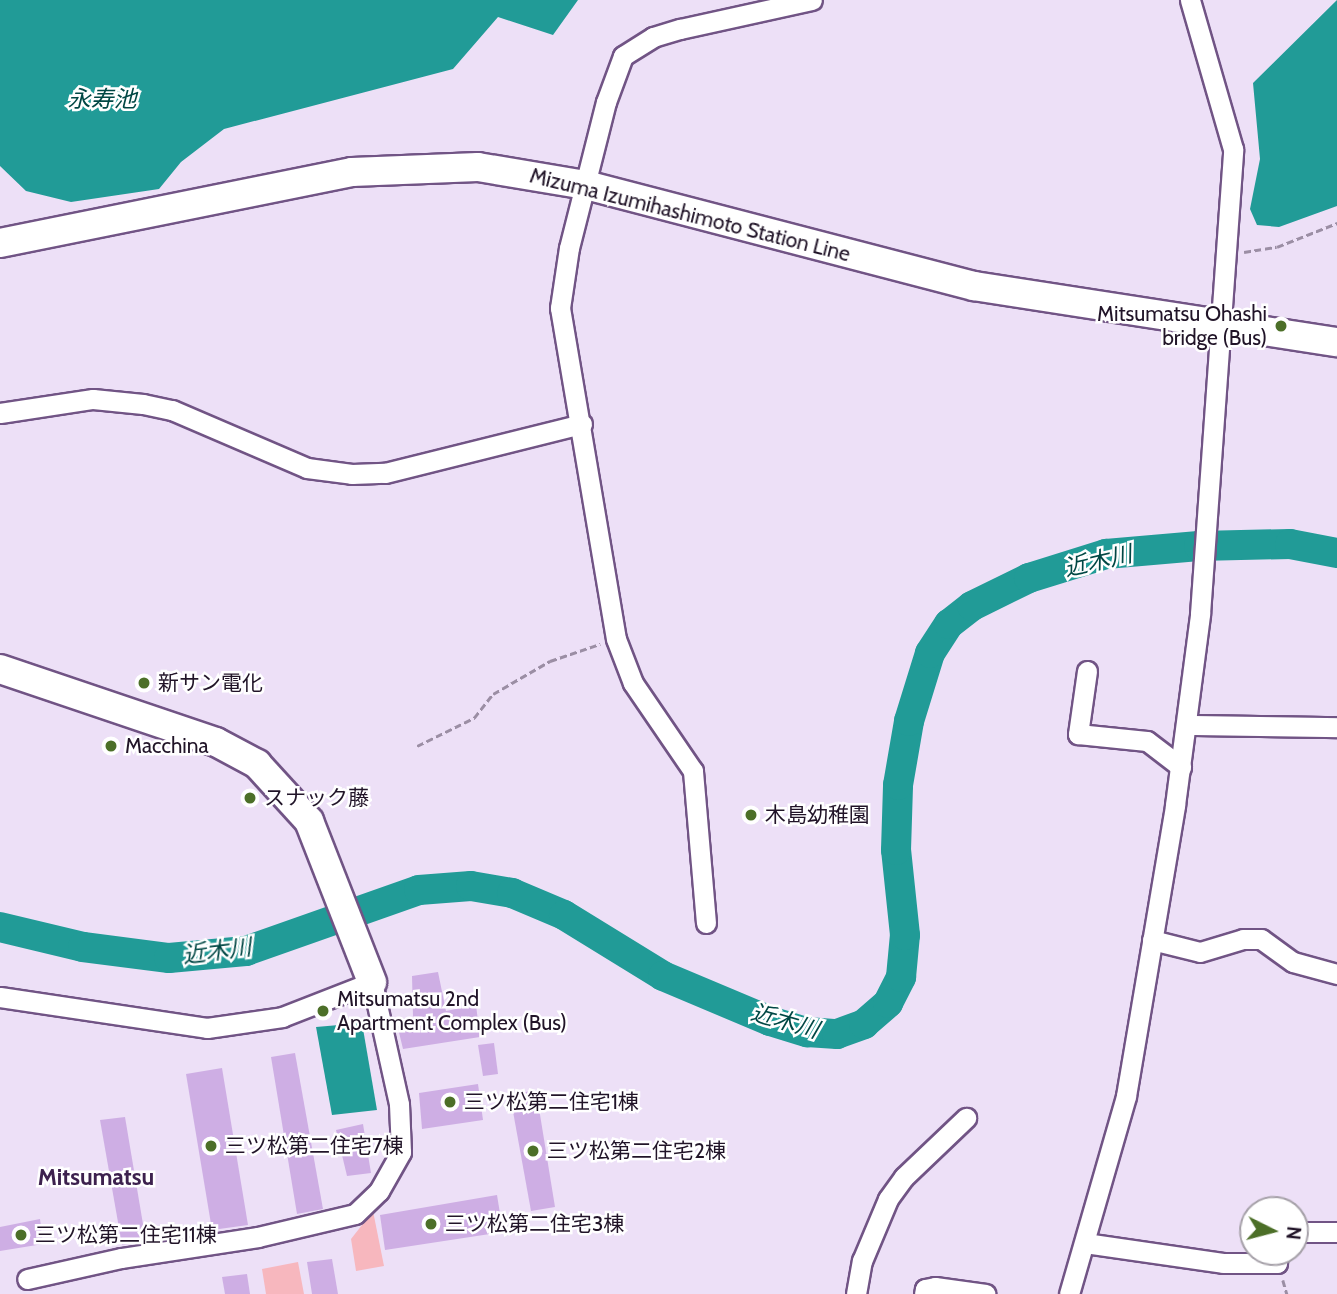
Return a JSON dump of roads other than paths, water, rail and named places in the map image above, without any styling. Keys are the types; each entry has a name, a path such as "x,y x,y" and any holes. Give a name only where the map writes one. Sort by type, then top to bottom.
{"main road":[{"name":"Mizuma Izumihashimoto Station Line","path":"0,243 378,169 478,167 586,185 964,283 1337,342"},
{"path":"0,669 216,741 257,764 309,821 369,971"}],"street":[{"path":"706,923 694,771 633,683 616,639 606,563 581,452 582,424 560,308 606,102 623,56 653,37 680,29 812,0"},
{"path":"1069,1294 1126,1096 1188,725 1200,614 1233,149 1190,0"},
{"path":"0,413 93,398 143,404 172,410 307,468 352,474 385,473 582,424"},
{"path":"1087,670 1078,734 1147,741 1181,767"},
{"path":"1188,725 1337,727"},
{"path":"1152,940 1200,952 1243,939 1261,939 1293,962 1337,974"},
{"path":"0,997 207,1028 282,1017 369,971 399,1104 401,1152 379,1191 355,1214 282,1232 121,1258 27,1279"},
{"path":"856,1294 862,1261 888,1199 904,1177 966,1118"},
{"path":"1309,1232 1337,1232"},
{"path":"1085,1243 1239,1263"},
{"path":"924,1294 925,1289 935,1287 986,1294"}],"water":[{"name":"永寿池","path":"0,0 578,0 553,35 498,17 453,69 224,129 181,162 159,189 71,202 26,191 0,166"},
{"path":"1337,0 1337,206 1279,227 1257,225 1250,209 1260,159 1253,83"},
{"path":"362,1023 377,1110 332,1115 316,1027"}],"waterway":[{"name":"近木川","path":"0,927 83,947 169,958 246,951 419,890 471,886 512,893 564,915 663,976 770,1021 807,1032 837,1034 864,1024 888,1003 901,977 905,935 896,850 898,785 909,721 930,653 949,624 972,606 1029,578 1106,554 1199,546 1290,544 1337,553"}],"place":[{"name":"Mitsumatsu Ohashi bridge (Bus)","path":"1281,326"},
{"name":"新サン電化","path":"144,683"},
{"name":"Macchina","path":"111,746"},
{"name":"スナック藤","path":"250,798"},
{"name":"木島幼稚園","path":"751,815"},
{"name":"Mitsumatsu 2nd Apartment Complex (Bus)","path":"323,1011"},
{"name":"三ツ松第二住宅1棟","path":"450,1102"},
{"name":"三ツ松第二住宅7棟","path":"211,1146"},
{"name":"三ツ松第二住宅2棟","path":"533,1151"},
{"name":"三ツ松第二住宅3棟","path":"431,1224"},
{"name":"三ツ松第二住宅11棟","path":"21,1235"}],"district":[{"name":"Mitsumatsu","path":"96,1177"}]}
